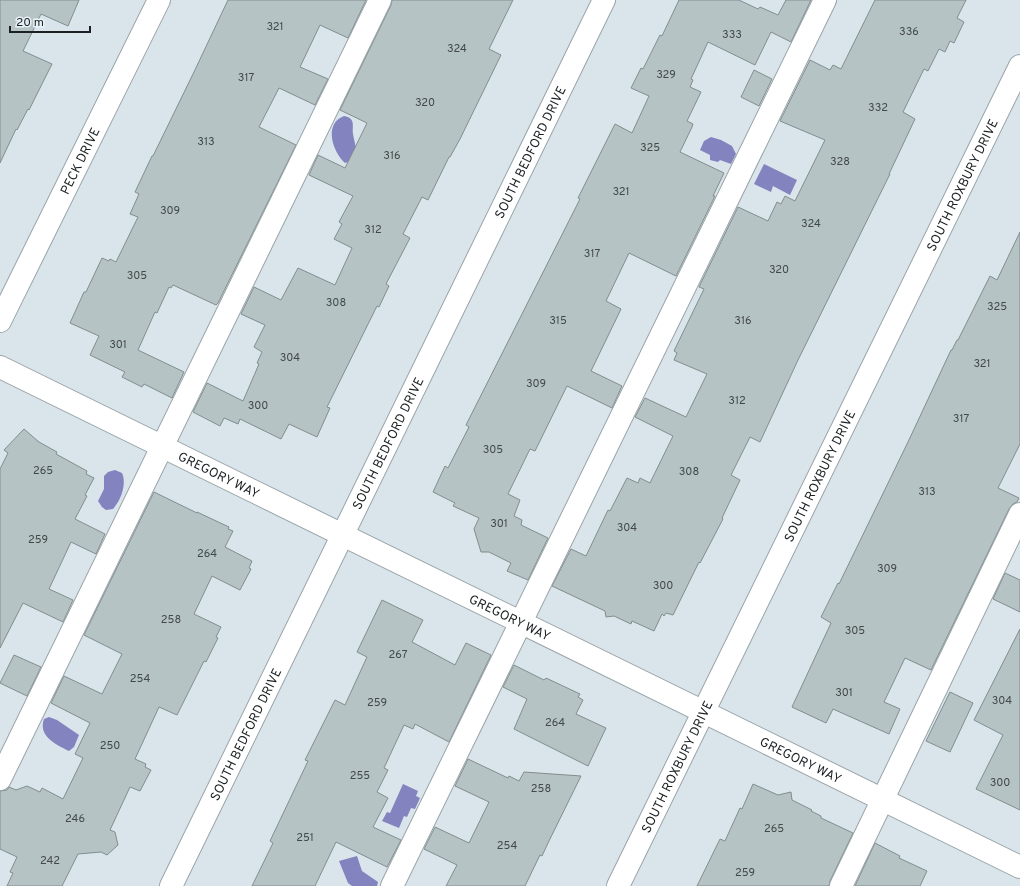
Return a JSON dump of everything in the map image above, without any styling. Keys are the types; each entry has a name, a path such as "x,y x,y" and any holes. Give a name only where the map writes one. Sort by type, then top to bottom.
{"street":[{"name":"PECK DRIVE","path":"0,321 159,0"},
{"path":"0,779 380,0"},
{"name":"SOUTH BEDFORD DRIVE","path":"171,886 604,0"},
{"path":"392,886 825,0"},
{"name":"SOUTH ROXBURY DRIVE","path":"618,886 1020,66"},
{"name":"GREGORY WAY","path":"0,367 1020,866"},
{"path":"841,886 884,800 1020,514"}],"water":[{"path":"344,116 352,120 353,123 356,152 350,161 345,163 337,152 332,138 334,125"},
{"path":"711,137 732,146 736,154 731,164 720,160 718,162 710,160 710,155 700,150 704,141"},
{"path":"764,164 797,180 790,195 773,186 771,192 754,184"},
{"path":"115,470 122,473 124,482 122,492 113,509 106,510 98,501 104,489 104,476 108,472"},
{"path":"49,717 57,720 79,735 74,747 69,751 49,739 43,730 44,719"},
{"path":"403,784 418,791 416,796 420,798 415,809 411,808 407,817 404,816 399,828 382,821 387,812 390,813"},
{"path":"357,856 362,871 378,882 377,886 352,886 348,883 339,861"}],"building":[{"path":"0,0 79,0 68,26 41,14 23,51 52,64 29,110 28,109 17,130 16,129 0,163"},
{"path":"228,0 366,0 348,38 320,25 300,67 328,79 315,105 279,88 259,127 296,145 218,303 216,305 173,285 171,288 169,287 157,313 155,312 138,350 184,372 172,398 144,384 142,387 122,377 125,372 90,355 99,336 70,323 102,258 109,261 110,259 116,262 138,217 130,214 139,194 135,192"},
{"path":"392,0 513,0 489,49 501,55 428,200 422,197 403,234 410,238 386,284 389,286 379,307 377,306 327,407 330,408 317,437 289,424 281,439 240,419 238,424 224,418 220,426 193,412 207,383 243,401 259,364 257,363 262,352 254,347 265,325 241,314 254,287 281,300 298,268 335,285 352,248 334,239 342,224 339,222 353,196 309,175 318,155 345,168 367,123 340,110 391,5"},
{"path":"679,0 739,0 758,9 760,7 778,15 786,0 811,0 791,42 771,32 755,65 708,42 691,79 693,80 690,87 701,92 687,121 693,124 680,152 724,173 713,196 715,196 676,276 629,253 606,301 621,309 591,371 622,386 612,408 567,386 535,451 530,449 508,494 520,500 514,516 522,520 521,525 548,538 528,580 507,571 511,563 489,552 481,552 474,529 479,518 453,506 455,503 433,492 445,466 448,468 469,427 466,425 580,199 578,198 615,124 632,133 649,96 631,88 641,68 643,69 660,35 662,36"},
{"path":"875,0 966,0 957,18 964,22 954,43 950,41 945,52 939,49 928,71 924,69 903,112 915,119 890,174 798,360 760,442 750,437 731,475 740,480 722,518 723,519 700,563 699,562 673,615 666,613 664,616 662,614 654,631 632,621 631,624 614,616 606,617 605,611 552,586 571,549 586,556 608,510 610,511 627,478 638,483 640,478 650,483 673,436 635,417 645,398 686,417 707,374 674,360 677,353 674,351 704,289 699,287 738,207 768,221 777,202 781,204 785,196 795,201 825,140 780,121 810,60 830,70 833,65 841,69"},
{"path":"754,70 772,79 759,106 741,97"},
{"path":"1020,232 1020,444 998,488 1019,498 1017,502 1009,509 931,670 905,658 884,702 900,709 889,734 833,709 826,723 792,707 831,623 821,617 838,583 839,584 951,350 958,340 990,276 997,280"},
{"path":"24,429 39,442 57,452 56,454 87,471 86,474 94,478 85,495 87,496 75,519 105,534 96,554 71,542 49,589 73,600 63,622 23,603 0,648 0,469 8,453 4,450"},
{"path":"154,492 229,527 228,529 233,531 225,547 252,561 249,568 251,569 240,590 212,576 194,614 221,627 216,637 218,638 206,662 204,661 177,715 159,707 135,759 146,764 145,767 151,770 140,791 130,787 110,830 115,832 118,845 107,855 101,852 78,854 62,886 7,886 13,873 10,872 17,857 0,849 0,791 7,790 9,787 16,790 27,786 40,792 42,788 63,799 83,758 75,754 90,723 51,703 64,676 102,694 122,654 84,635"},
{"path":"1005,573 1020,580 1020,612 993,599"},
{"path":"382,600 423,620 412,642 455,665 466,643 491,655 449,742 415,724 413,729 404,725 384,768 388,770 377,792 388,798 373,827 401,840 387,867 336,842 315,886 252,886 273,843 270,841 308,761 305,760 335,700 345,705 367,657 357,652"},
{"path":"1020,629 1020,810 976,789 1003,735 974,720"},
{"path":"14,655 41,667 27,696 0,683"},
{"path":"514,665 544,680 546,678 580,694 578,697 583,700 576,714 606,728 588,766 514,729 527,699 503,687"},
{"path":"950,692 973,703 950,752 926,741"},
{"path":"468,759 508,778 509,776 519,781 524,772 581,776 542,856 540,855 525,886 446,886 457,865 424,849 435,827 469,843 470,841 489,802 455,786"},
{"path":"753,784 778,795 791,792 792,800 812,810 811,811 821,816 821,818 853,833 829,886 697,886 720,839 725,841"},
{"path":"875,843 900,856 899,858 927,871 920,886 855,886"}]}
